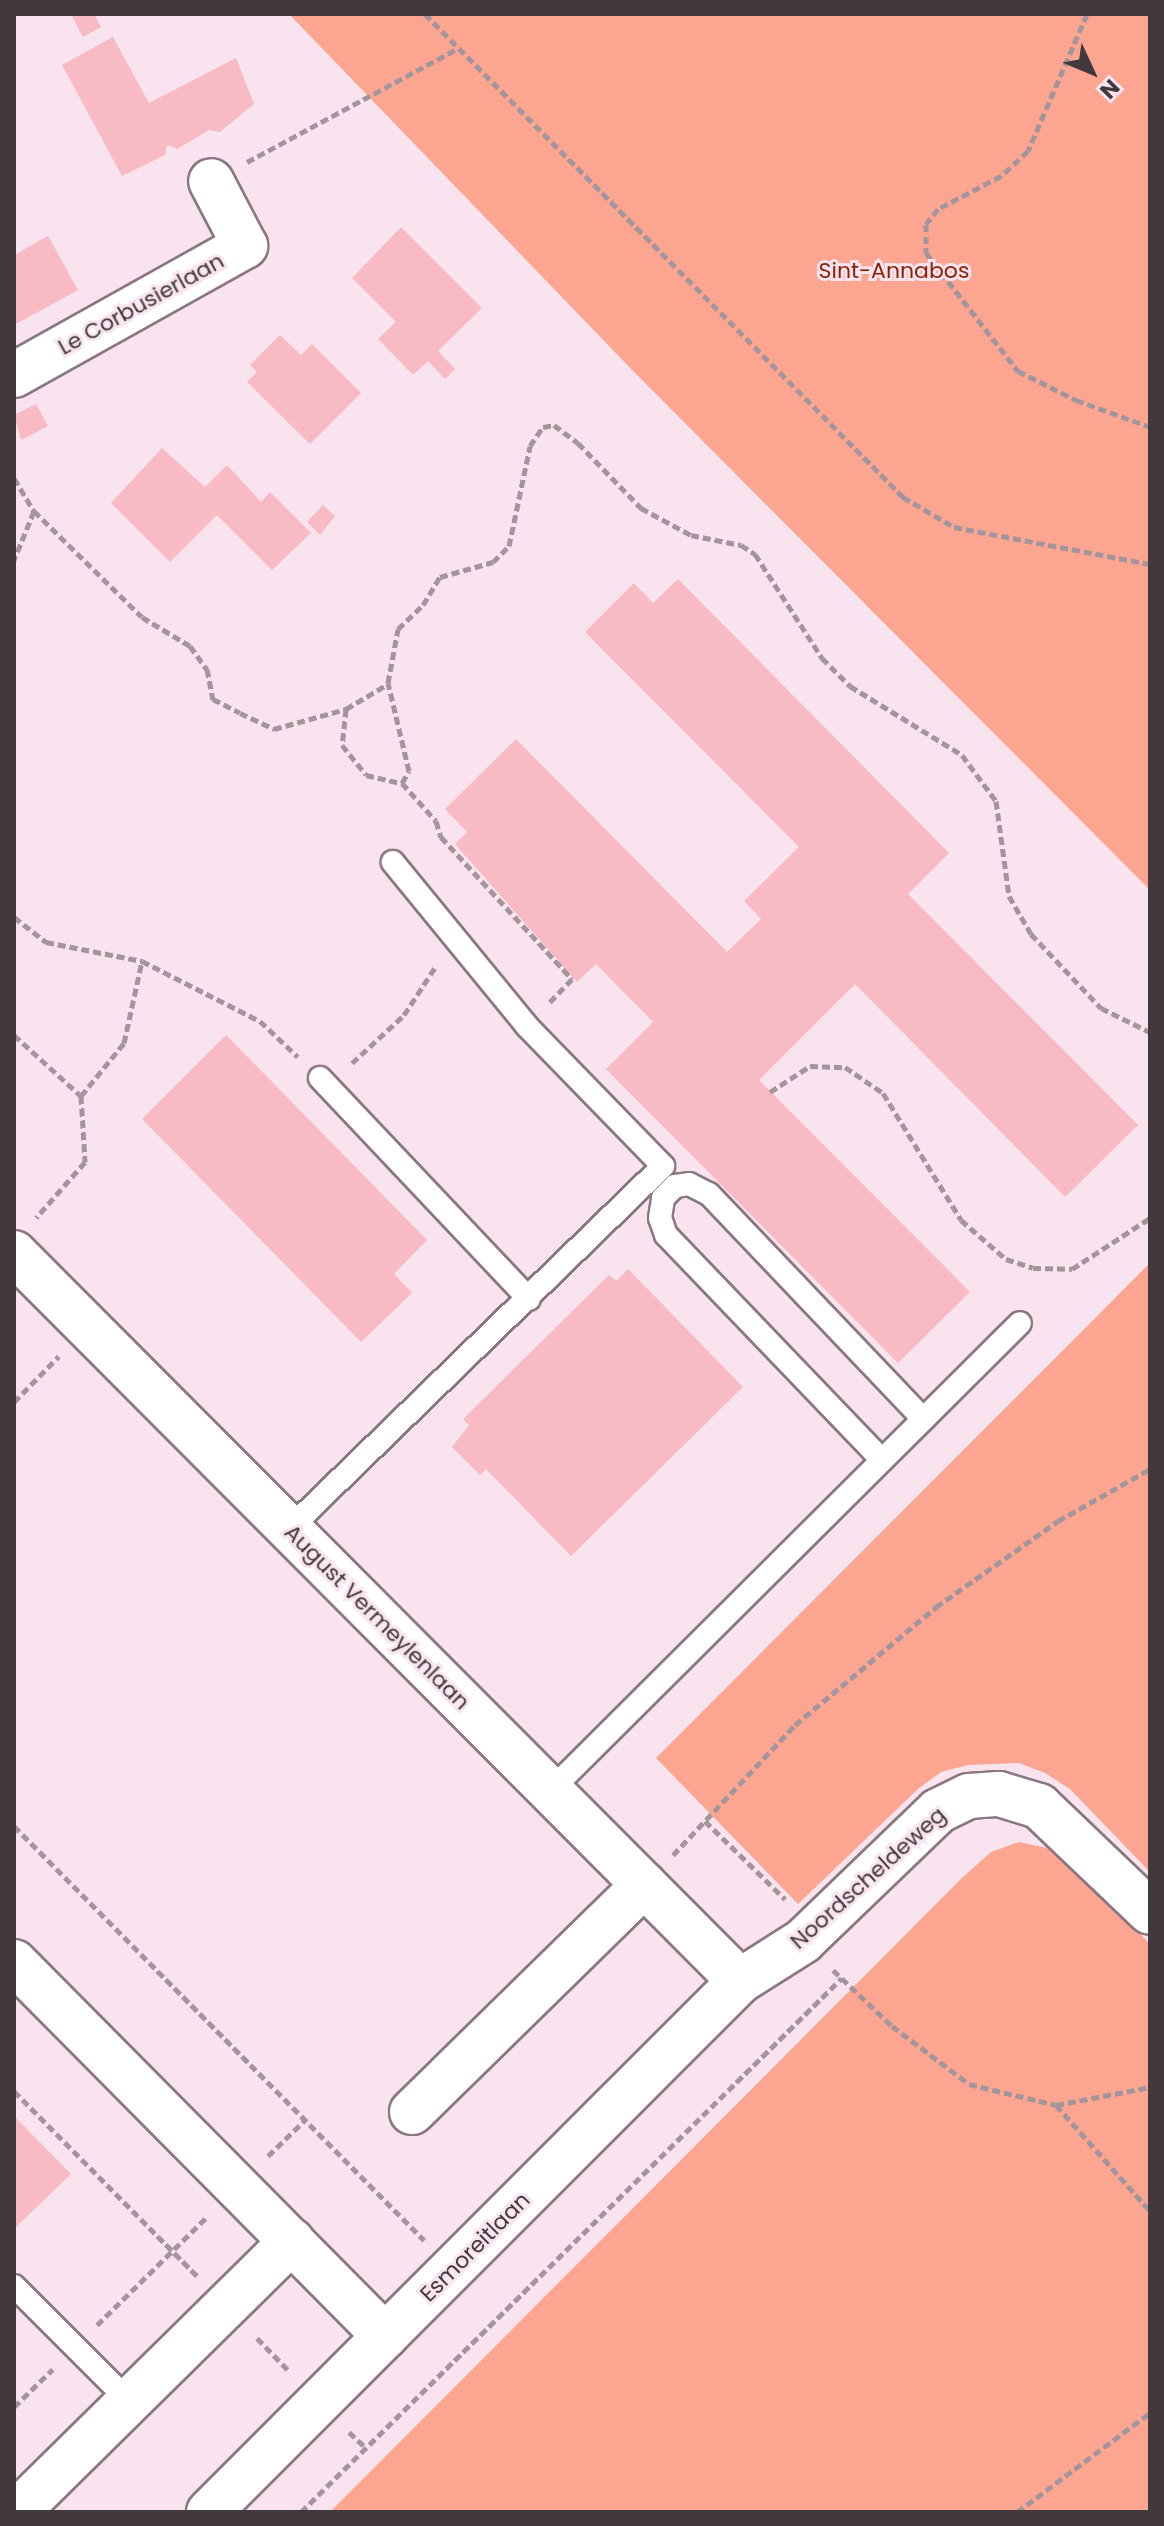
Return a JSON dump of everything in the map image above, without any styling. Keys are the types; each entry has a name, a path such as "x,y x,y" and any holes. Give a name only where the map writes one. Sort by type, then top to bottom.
{"street":[{"name":"Le Corbusierlaan","path":"14,375 245,246 211,181"},
{"name":"August Vermeylenlaan","path":"24,1236 87,1326 740,1981"},
{"name":"Noordscheldeweg","path":"740,1981 803,1941 938,1811 969,1796 999,1794 1039,1806 1150,1912"},
{"path":"412,2112 644,1885"},
{"path":"14,1962 385,2336"},
{"name":"Esmoreitlaan","path":"209,2512 740,1981"},
{"path":"17,2512 292,2241"}],"lane":[{"path":"289,1529 663,1166 527,1026 393,862"},
{"path":"320,1078 529,1299"},
{"path":"882,1460 666,1235 660,1218 663,1198 675,1186 689,1184 709,1194 923,1419"},
{"path":"550,1791 1020,1323"},
{"path":"14,2286 129,2401"}],"path":[{"path":"425,14 903,497 954,527 1150,564"},
{"path":"1087,14 1028,151 1001,176 938,209 926,224 926,253 1018,371 1076,400 1150,427"},
{"path":"211,181 457,49"},
{"path":"402,783 409,771 388,683 398,629 423,605 440,577 493,562 509,546 530,446 543,427 554,425 578,443 641,508 691,535 741,545 755,554 822,658 850,686 962,755 996,801 1009,896 1031,934 1101,1008 1150,1032"},
{"path":"14,478 34,511 142,617 190,646 207,669 213,699 274,729 346,709 388,683"},
{"path":"14,560 34,511"},
{"path":"346,709 342,745 366,775 402,783 436,821 441,837 572,979 527,1026"},
{"path":"14,917 46,942 142,961 260,1021 320,1078 348,1066 404,1015 427,985 452,935"},
{"path":"24,1236 85,1162 81,1096 124,1043 142,961"},
{"path":"14,1035 81,1096"},
{"path":"770,1092 810,1066 845,1067 883,1093 961,1220 1006,1259 1033,1268 1072,1269 1150,1218"},
{"path":"14,1402 87,1326"},
{"path":"644,1885 795,1725 936,1607 1058,1521 1150,1469"},
{"path":"705,1821 799,1913 803,1941 892,2026 969,2084 1056,2105 1150,2087"},
{"path":"14,1826 453,2269"},
{"path":"301,2512 842,1978"},
{"path":"14,2091 366,2448"},
{"path":"1056,2105 1150,2211"},
{"path":"14,2407 305,2120"},
{"path":"1017,2512 1150,2413"}],"green space":[{"name":"Sint-Annabos","path":"289,14 1150,14 1150,890 637,375"},
{"path":"1150,1263 1150,1872 1070,1789 1045,1773 1019,1763 968,1765 941,1772 919,1788 798,1904 656,1758"},
{"path":"1019,1842 1056,1850 1150,1944 1150,2512 330,2512 963,1877 991,1852"}],"building":[{"path":"94,14 101,27 83,37 72,16"},
{"path":"113,37 149,103 236,58 254,104 220,132 209,130 177,149 167,145 165,155 122,176 62,65"},
{"path":"401,227 482,308 438,351 455,369 445,379 428,361 413,375 378,339 396,322 352,278"},
{"path":"48,236 78,290 14,325 14,255"},
{"path":"280,335 301,355 312,344 361,393 310,444 247,382 257,372 250,365"},
{"path":"36,404 48,426 21,440 14,415"},
{"path":"162,448 205,487 227,465 261,502 270,492 311,533 272,570 217,515 170,562 111,503"},
{"path":"323,505 335,516 320,535 307,522"},
{"path":"678,579 949,853 908,894 1138,1125 1065,1197 855,984 759,1080 970,1292 898,1363 606,1069 653,1022 596,964 577,982 455,844 467,832 445,809 516,739 727,952 761,919 744,901 799,847 585,632 634,583 653,603"},
{"path":"226,1035 427,1240 394,1274 412,1293 361,1342 142,1119"},
{"path":"628,1269 743,1387 571,1556 486,1469 480,1475 452,1447 469,1425 463,1419 609,1275 616,1281"},
{"path":"14,2116 71,2174 14,2229"}]}
